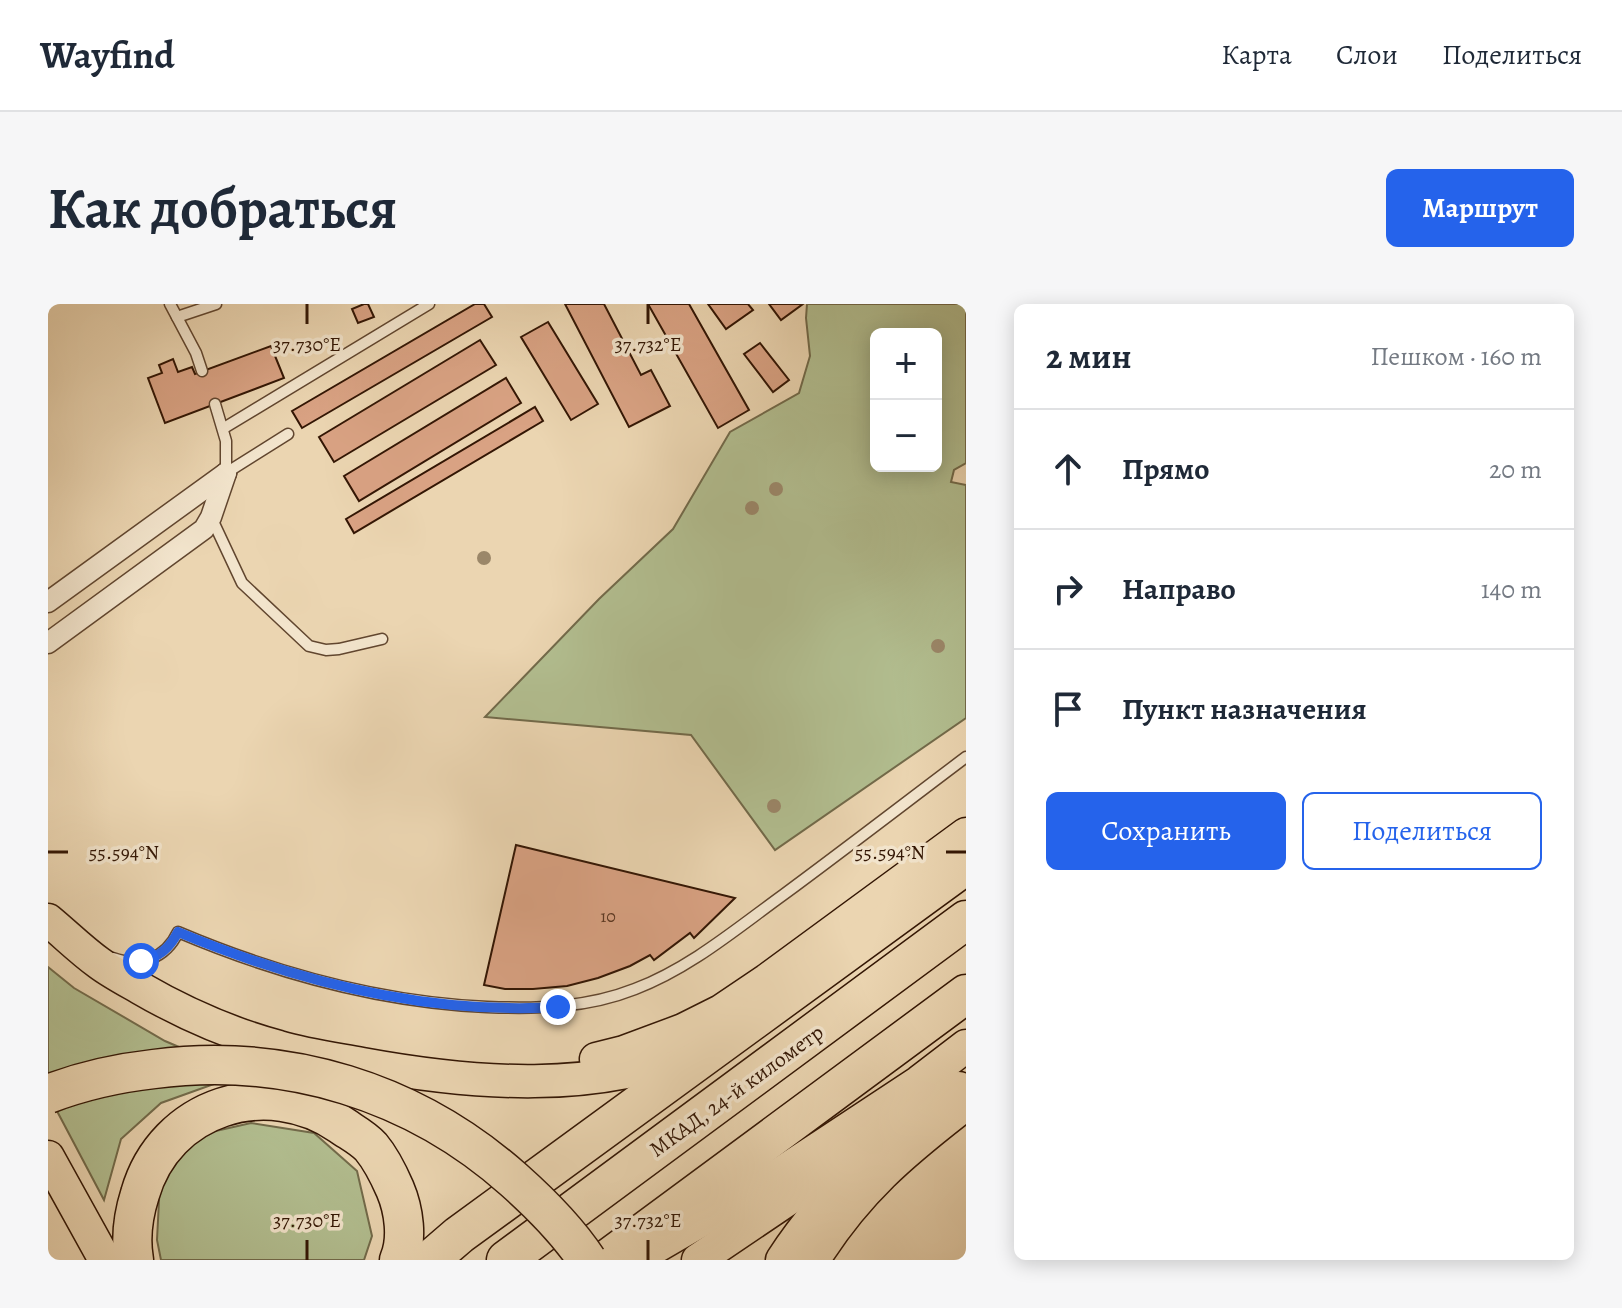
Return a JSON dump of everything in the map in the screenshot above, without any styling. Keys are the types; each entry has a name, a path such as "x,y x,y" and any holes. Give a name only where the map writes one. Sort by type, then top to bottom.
{"highway":[{"path":"430,1260 459,1235 683,1073 730,1035 966,865"},
{"name":"МКАД, 24-й километр","path":"506,1260 966,920"},
{"path":"606,1260 966,994"},
{"path":"48,1094 123,1073 181,1065 243,1066 301,1072 354,1086 454,1133 495,1163 539,1202 587,1260"},
{"path":"810,1260 849,1204 881,1170 966,1100"},
{"path":"134,1260 131,1243 134,1212 145,1177 160,1151 187,1124 215,1110 247,1101 276,1101 308,1107 335,1120 368,1144 387,1170 399,1198 404,1226 399,1260"},
{"path":"439,1260 565,1181 702,1115"}],"main road":[{"path":"466,1078 576,1064 624,1052 683,1030 721,1011 767,980 966,834"},
{"path":"48,920 99,964 183,1010 280,1048 382,1068 511,1082 606,1076 649,1068 730,1035"},
{"path":"633,1260 772,1179 919,1082 966,1046"},
{"path":"698,1260 892,1129 966,1085"},
{"path":"782,1260 820,1209 849,1179 966,1085"},
{"path":"48,1157 105,1260"}],"street":[{"path":"48,643 204,529 226,473"},
{"path":"48,602 226,473"},
{"path":"48,592 70,586"}],"lane":[{"path":"170,304 202,371"},
{"path":"177,317 216,304"},
{"path":"224,428 429,304"},
{"path":"215,404 224,428 226,473"},
{"path":"226,473 288,434"},
{"path":"211,517 242,583 309,646 339,649 382,639"},
{"path":"74,942 120,960 141,961 163,953 178,932 263,965 351,990 396,998 532,1009 585,1003 634,989 679,968 731,933 966,757"}],"green space":[{"path":"807,304 966,304 966,463 954,470 951,482 966,485 966,718 775,850 691,735 485,717 599,599 673,529 730,432 799,393 810,356"},
{"path":"48,967 74,988 165,1041 242,1074 161,1103 121,1139 104,1200 48,1094"},
{"path":"251,1123 314,1133 357,1171 372,1236 364,1260 161,1260 157,1240 160,1181 198,1135"}],"building":[{"path":"368,304 374,317 358,323 352,309"},
{"path":"475,304 484,304 492,317 302,428 292,411"},
{"path":"565,304 604,304 641,375 651,370 670,406 629,427"},
{"path":"648,304 689,304 749,410 718,428"},
{"path":"708,304 748,304 753,310 726,329"},
{"path":"769,304 803,304 781,320"},
{"path":"548,322 598,404 571,420 521,337"},
{"path":"480,340 496,365 334,462 319,437"},
{"path":"760,343 789,380 773,392 744,354"},
{"path":"271,346 284,378 165,423 148,378 162,373 159,365 173,359 178,372 192,367 195,374"},
{"path":"506,378 521,403 359,501 344,476"},
{"path":"535,407 543,421 354,533 346,519"},
{"path":"516,845 735,898 694,938 690,933 654,960 650,955 598,978 567,986 505,989 484,985"}],"route":[{"path":"141,961 163,953 178,932 263,965 351,990 441,1004 532,1009 558,1007"}]}
